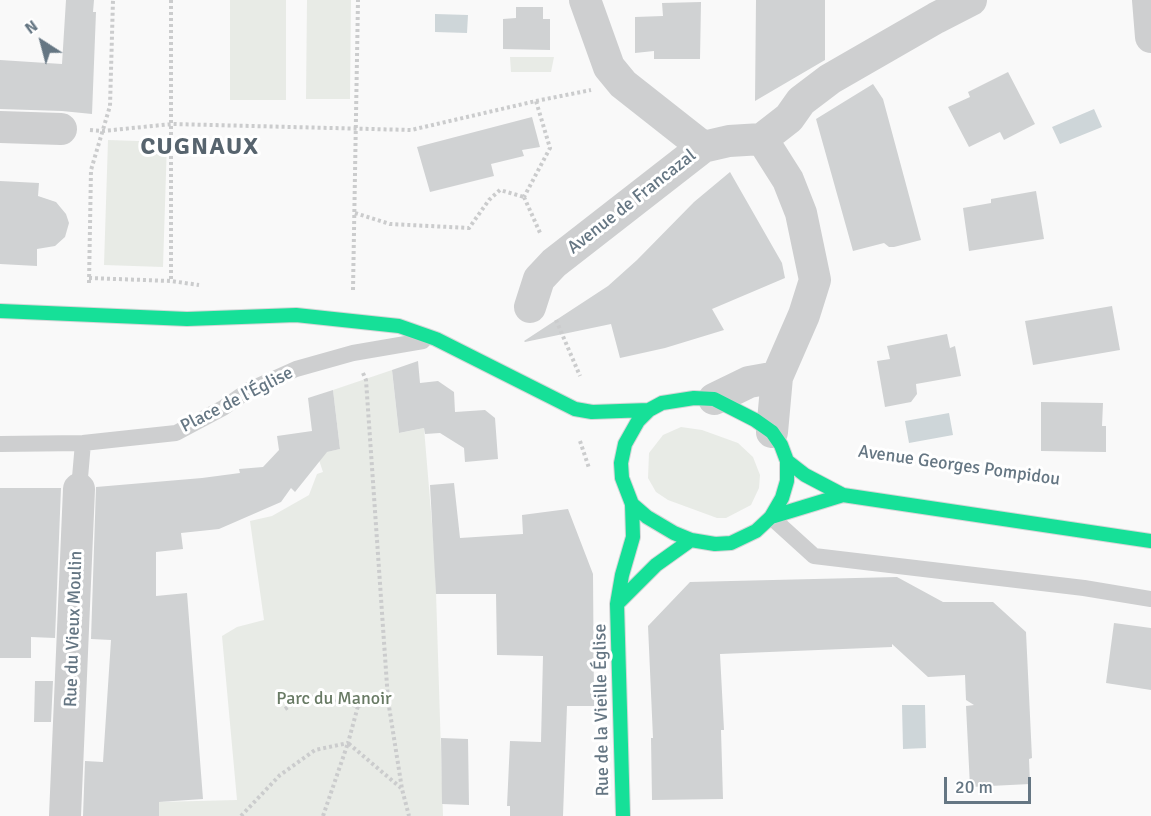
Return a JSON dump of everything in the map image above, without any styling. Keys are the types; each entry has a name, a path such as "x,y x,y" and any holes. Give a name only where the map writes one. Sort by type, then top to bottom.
{"main road":[{"path":"0,311 187,319 297,315 399,326 436,339 575,409 592,412 649,410"},
{"path":"674,399 714,399 755,420 772,432 787,460 788,481 782,498 771,517 756,531 731,543 715,544 691,540 674,533 632,504 622,478 621,463 629,435 649,410 674,399"},
{"path":"575,409 592,429"},
{"path":"608,447 621,463"},
{"path":"787,460 805,475 843,495 1151,541"},
{"path":"771,517 843,495"},
{"name":"Rue de la Vieille Église","path":"623,816 617,604 623,571 633,537 632,504"},
{"name":"Rue de la Vieille Église","path":"617,604 656,565 691,540"}],"street":[{"path":"585,0 609,67 623,84 703,147"},
{"path":"772,432 777,377 804,315 814,280 801,213 788,180 762,139 789,118 801,101 830,79 935,9 971,0"},
{"path":"1148,0 1151,37"},
{"path":"0,127 61,129"},
{"name":"Avenue de Francazal","path":"541,309 539,279 554,263 703,147 729,141 762,139"},
{"path":"714,399 749,382 777,377"},
{"name":"Rue du Vieux Moulin","path":"65,816 80,489"}],"lane":[{"name":"Place de l'Église","path":"0,444 83,443 176,433 223,408 249,390 296,369 353,353 436,339"},
{"name":"Rue du Vieux Moulin","path":"80,489 83,443"},
{"path":"771,517 814,556 1072,587 1151,599"}],"path":[{"path":"89,314 91,170 110,106 112,0"},
{"path":"171,0 171,281"},
{"path":"354,295 357,0"},
{"path":"61,129 103,131 172,124 411,130 536,101 623,84"},
{"path":"524,197 550,148 536,101"},
{"path":"355,213 390,224 469,228 489,200 500,190 524,197 554,263"},
{"path":"541,309 560,333 580,376"},
{"path":"353,353 366,380 388,700 402,789 409,816"},
{"path":"285,709 305,696 358,706 388,700"},
{"path":"323,816 358,706"},
{"path":"348,743 402,789"},
{"path":"241,816 280,775 315,750 348,743"}],"green space":[{"path":"230,0 286,0 286,100 230,100"},
{"path":"307,0 351,0 350,99 306,99"},
{"path":"510,57 554,57 551,72 511,72"},
{"path":"108,140 167,142 163,267 104,265"},
{"name":"Parc du Manoir","path":"392,370 399,433 424,428 435,560 443,816 159,816 158,802 237,800 222,636 237,627 264,620 250,521 272,516 309,495 317,474 323,472 317,454 340,449 333,390"},
{"path":"681,427 702,430 738,443 753,457 760,475 759,488 751,505 726,518 717,518 668,500 656,492 648,478 649,453 663,435"}],"shaded area":[{"path":"435,14 468,15 467,33 435,32"},
{"path":"1094,109 1102,127 1060,144 1052,127"},
{"path":"949,413 953,435 909,443 905,421"},
{"path":"902,705 925,705 926,748 903,749"}],"building":[{"path":"66,0 94,0 93,12 96,12 92,114 0,109 0,60 62,64"},
{"path":"756,0 825,0 825,60 755,101"},
{"path":"701,2 700,59 654,59 654,51 635,53 635,17 663,16 662,3"},
{"path":"516,7 543,7 543,19 550,19 550,50 503,49 503,19 516,18"},
{"path":"1008,72 1035,124 1004,140 1000,132 969,147 948,107 970,97 968,92"},
{"path":"873,84 883,99 921,240 894,247 889,247 884,243 853,251 816,119"},
{"path":"532,117 540,147 522,150 524,156 491,164 494,176 430,192 417,147"},
{"path":"730,172 782,263 785,278 712,309 724,330 665,348 620,358 611,324 524,341 608,286 694,202"},
{"path":"0,181 39,183 38,196 56,202 66,214 69,223 65,237 55,246 37,249 37,266 0,264"},
{"path":"1036,191 1044,239 969,251 963,208 991,203 991,199"},
{"path":"1112,306 1120,350 1033,365 1025,321"},
{"path":"947,334 950,348 955,346 961,376 916,384 917,394 911,402 885,407 877,361 890,359 887,346"},
{"path":"418,361 420,383 438,381 454,392 455,412 485,410 495,418 498,459 465,462 464,448 440,433 425,434 424,428 399,433 392,370"},
{"path":"333,390 340,449 327,452 295,492 291,488 281,502 219,529 181,533 183,549 156,552 156,596 187,593 203,799 159,802 159,816 83,816 85,761 103,762 111,640 91,639 96,487 202,478 240,473 239,469 263,467 279,450 277,436 312,431 308,398"},
{"path":"1041,402 1103,403 1102,426 1106,426 1106,452 1041,451"},
{"path":"454,483 460,538 523,534 522,515 568,509 593,574 594,706 567,706 563,816 510,816 510,806 507,806 510,741 541,742 543,656 497,655 496,594 436,594 430,485"},
{"path":"0,488 61,488 55,638 31,637 31,658 0,658"},
{"path":"897,577 943,602 993,602 1026,632 1032,758 1029,759 1030,784 970,787 966,706 974,705 966,700 965,675 928,677 892,644 892,647 720,654 724,730 721,730 723,799 652,800 651,738 653,738 648,626 690,582"},
{"path":"1114,623 1151,628 1151,690 1106,683"},
{"path":"35,681 53,681 51,722 34,722"},
{"path":"441,738 468,739 469,805 442,804"}],"traffic: fast":[{"path":"0,311 187,319 296,315 399,326 436,339 575,409 592,412 649,410"},
{"path":"694,398 714,399 755,420 772,432 781,445 787,461 787,481 782,498 771,517 756,531 731,543 715,544 691,540 647,517 632,504 622,478 621,463 625,444 638,421 649,410 662,403 694,398"},
{"path":"787,461 805,475 843,495 1151,541"},
{"path":"771,517 843,495"},
{"path":"623,816 617,604 622,575 633,537 632,504"},
{"path":"617,604 656,565 691,540"}],"district":[{"name":"CUGNAUX","path":"200,148"}]}
